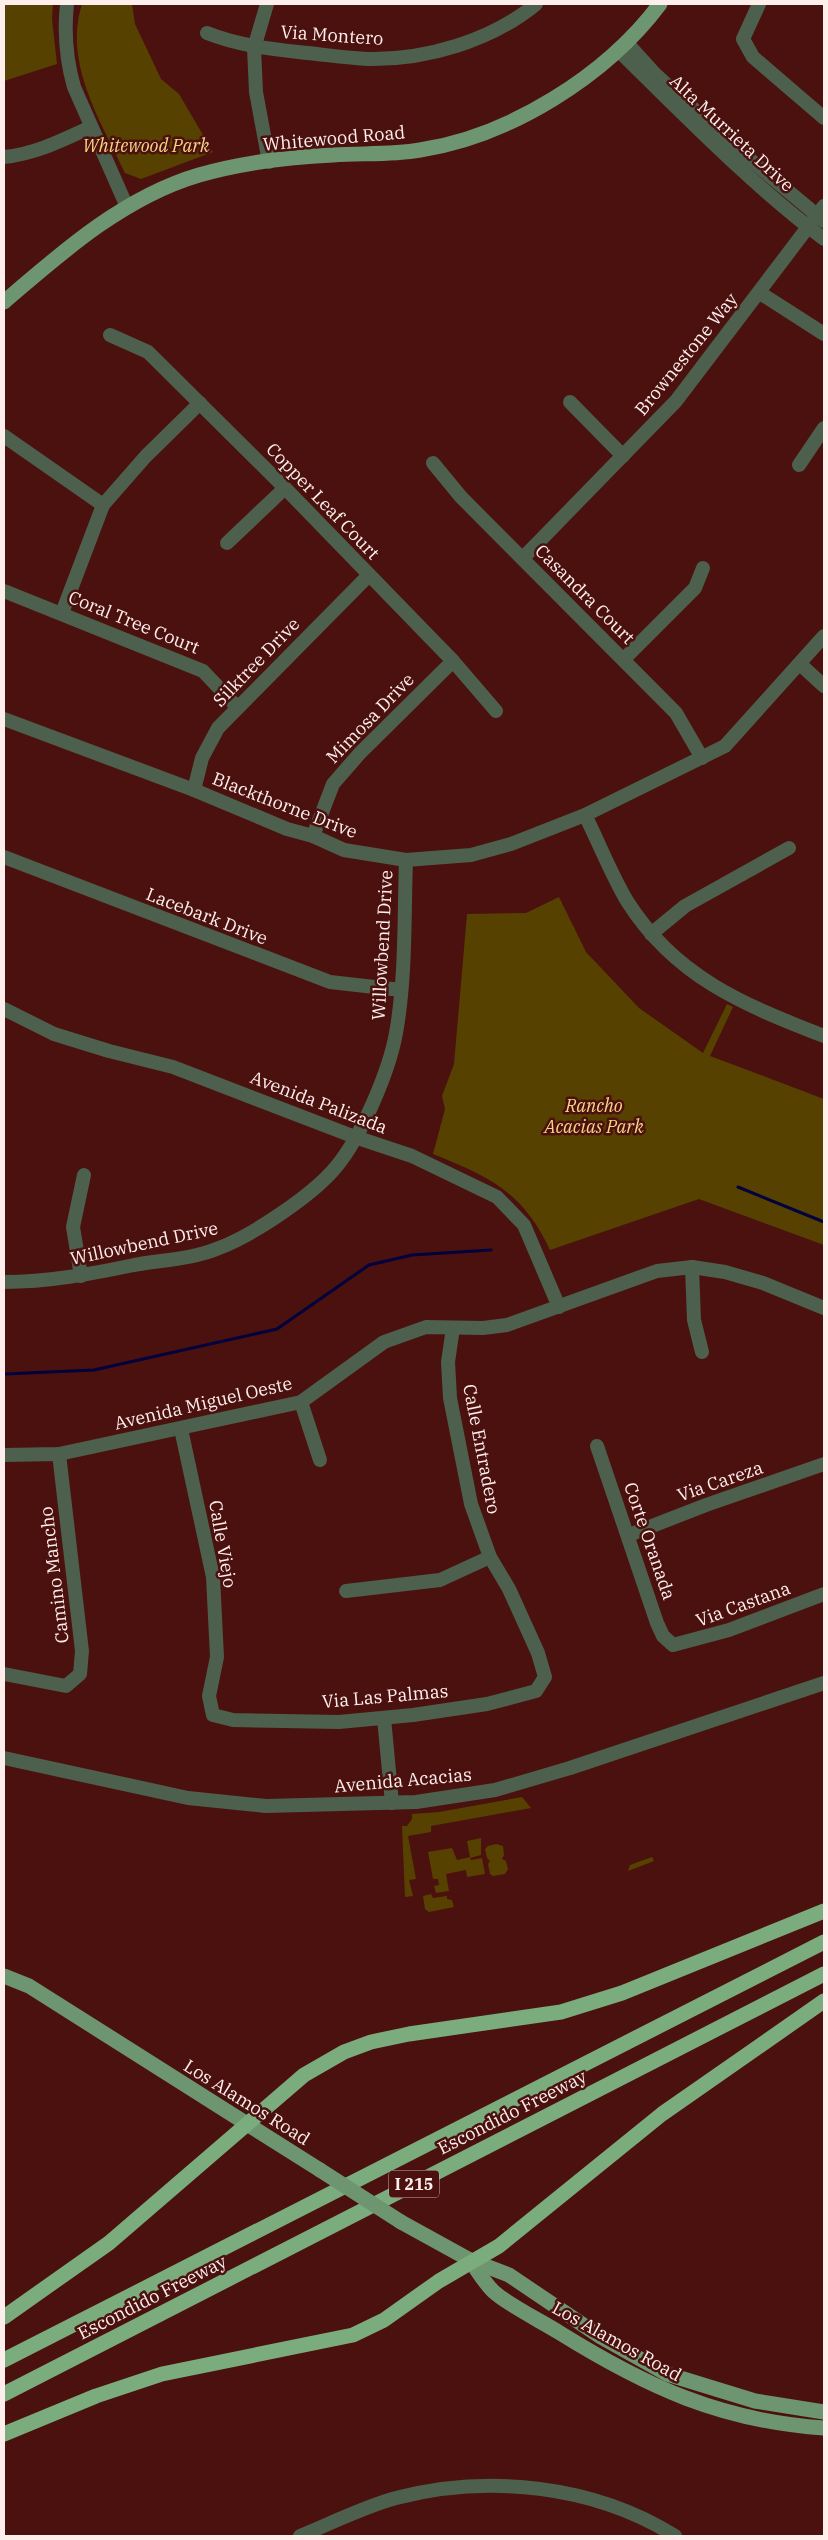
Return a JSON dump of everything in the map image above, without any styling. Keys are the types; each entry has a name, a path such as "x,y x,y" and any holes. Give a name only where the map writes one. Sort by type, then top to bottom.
{"highway":[{"path":"4,2317 109,2243 304,2075 344,2052 372,2042 408,2034 561,2012 622,1993 824,1911"},
{"name":"Escondido Freeway","path":"4,2360 824,1942"},
{"name":"Escondido Freeway","path":"4,2394 824,1974"},
{"path":"4,2434 96,2396 162,2374 353,2335 384,2320 470,2260 499,2246 662,2114 824,2001"}],"main road":[{"name":"Whitewood Road","path":"4,302 76,244 127,207 154,193 196,176 230,167 270,162 332,155 382,154 421,150 466,138 496,127 570,88 596,70 622,46 660,4"},
{"name":"Los Alamos Road","path":"4,1976 29,1986 401,2222 470,2260 508,2275 600,2337 668,2374 740,2397 824,2412"},
{"name":"Los Alamos Road","path":"470,2260 493,2291 610,2362 670,2392 739,2416 770,2423 824,2428"},
{"path":"610,2362 613,2355 651,2374 658,2376 668,2374"},
{"path":"670,2392 688,2390 731,2403 737,2402 740,2397"}],"street":[{"path":"67,4 64,26 68,67 91,127 127,207"},
{"path":"267,4 254,48 256,92 270,162"},
{"name":"Via Montero","path":"207,34 254,48 368,59 394,58 442,50 468,42 506,23 536,4"},
{"path":"759,4 743,39 753,57 824,118"},
{"name":"Alta Murrieta Drive","path":"622,46 656,74 740,151 818,217 824,239"},
{"path":"4,157 18,156 48,147 91,127"},
{"name":"Brownestone Way","path":"523,558 676,401 818,217"},
{"path":"760,293 824,334"},
{"name":"Copper Leaf Court","path":"110,336 148,352 285,488 453,661 496,711"},
{"path":"570,402 623,456"},
{"path":"62,614 103,505 146,456 200,403"},
{"path":"799,465 824,428"},
{"path":"4,436 103,505"},
{"name":"Casandra Court","path":"433,463 461,497 676,713 702,758"},
{"path":"227,543 285,488"},
{"path":"624,659 695,588 703,568"},
{"name":"Silktree Drive","path":"194,790 202,758 218,728 369,575"},
{"name":"Coral Tree Court","path":"4,591 203,670 238,706"},
{"name":"Blackthorne Drive","path":"4,719 194,790 287,829 313,836 344,850 406,860 471,855 511,844 585,815 725,746 824,636"},
{"name":"Mimosa Drive","path":"313,836 333,784 360,752 453,661"},
{"path":"800,664 824,686"},
{"path":"585,815 627,900 651,934 680,962 715,988 758,1010 824,1036"},
{"path":"651,934 684,906 789,848"},
{"name":"Lacebark Drive","path":"4,858 330,982 401,990"},
{"name":"Willowbend Drive","path":"4,1282 41,1282 81,1276 218,1249 250,1234 300,1199 336,1167 355,1137 382,1080 395,1035 401,990 406,860"},
{"name":"Avenida Palizada","path":"4,1009 54,1034 109,1052 173,1067 355,1137 412,1156 497,1196 524,1226 559,1307"},
{"path":"81,1276 73,1226 84,1175"},
{"path":"692,1267 694,1320 702,1352"},
{"name":"Avenida Miguel Oeste","path":"4,1454 59,1454 301,1402 384,1342 426,1327 453,1328 507,1325 658,1271 692,1267 725,1272 762,1283 824,1308"},
{"name":"Calle Entradero","path":"453,1328 448,1362 450,1398 470,1504 490,1557 509,1589 538,1653"},
{"path":"301,1402 320,1460"},
{"name":"Calle Viejo","path":"181,1428 213,1578 216,1657 209,1696"},
{"name":"Corte Oranada","path":"598,1446 657,1623 663,1636 673,1645"},
{"name":"Camino Mancho","path":"4,1674 66,1686 80,1674 82,1650 59,1454"},
{"name":"Via Careza","path":"629,1535 706,1505 824,1464"},
{"path":"346,1591 440,1580 490,1557"},
{"name":"Via Castana","path":"673,1645 729,1630 824,1594"},
{"name":"Via Las Palmas","path":"209,1696 213,1715 233,1720 339,1722 384,1718 487,1704 536,1691 545,1677 538,1653"},
{"name":"Avenida Acacias","path":"4,1758 188,1798 266,1806 392,1803 495,1790 570,1768 824,1683"},
{"path":"384,1718 392,1803"},
{"path":"300,2536 361,2510 396,2498 468,2486 504,2485 547,2490 590,2500 624,2511 659,2526 675,2536"}],"green space":[{"path":"4,4 53,4 52,19 57,64 4,81"},
{"name":"Whitewood Park","path":"82,4 132,4 135,24 161,79 179,94 213,152 141,179 125,173 87,91 81,70 77,48 77,26"},
{"name":"Rancho Acacias Park","path":"559,897 586,952 639,1008 703,1053 727,1004 733,1007 710,1056 824,1099 824,1245 699,1199 550,1250 540,1230 528,1214 503,1189 472,1171 433,1154 445,1109 442,1096 454,1064 467,914 526,913"},
{"path":"522,1797 531,1808 431,1826 431,1832 408,1836 416,1879 409,1880 413,1896 405,1897 402,1826 407,1826 412,1819 412,1814 439,1812"},
{"path":"481,1838 481,1855 470,1858 471,1860 482,1858 485,1874 467,1877 466,1870 446,1874 449,1891 436,1893 434,1886 439,1885 438,1879 433,1879 428,1852 452,1848 457,1860 470,1857 467,1841"},
{"path":"496,1844 503,1846 504,1855 502,1859 506,1861 508,1869 505,1874 493,1876 490,1874 488,1864 490,1861 487,1858 485,1849"},
{"path":"652,1857 654,1861 628,1871 630,1865"},
{"path":"431,1894 433,1898 447,1896 447,1899 452,1900 454,1907 429,1912 425,1909 423,1896"}],"waterway":[{"path":"738,1187 824,1222"},
{"path":"4,1374 94,1370 277,1329 369,1265 412,1255 491,1250"}]}
